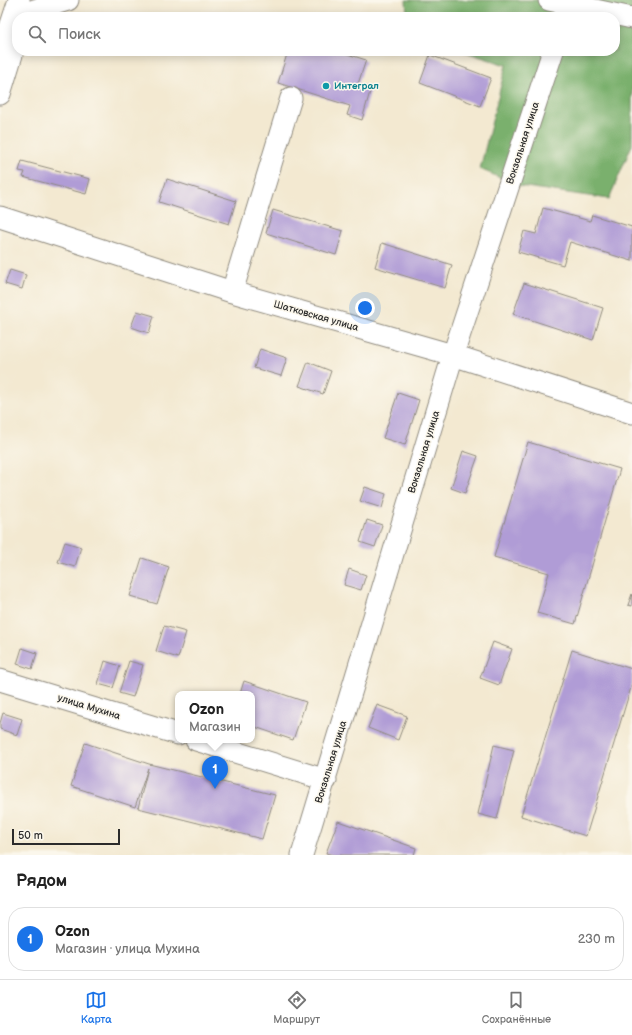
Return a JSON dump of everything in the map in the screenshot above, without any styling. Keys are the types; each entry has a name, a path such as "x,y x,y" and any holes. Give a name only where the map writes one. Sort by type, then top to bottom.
{"street":[{"path":"15,12 19,0"},
{"path":"28,12 68,0"},
{"path":"563,5 600,12"},
{"path":"620,16 632,18"},
{"path":"0,58 12,21"},
{"path":"0,94 12,54"},
{"name":"Вокзальная улица","path":"302,855 326,780 453,355 551,56"},
{"path":"232,292 291,98"},
{"name":"Шатковская улица","path":"0,216 232,292 453,355 632,414"},
{"name":"улица Мухина","path":"0,680 175,733"},
{"path":"206,743 326,780"}],"green space":[{"path":"406,0 632,0 632,145 609,199 519,186 480,169 506,65 478,56 620,56 620,12 407,12"}],"building":[{"name":"Интеграл","path":"286,56 354,56 366,60 358,84 371,88 362,120 347,115 350,106 278,83"},
{"path":"430,56 491,78 480,106 420,83"},
{"path":"22,161 90,179 86,194 23,177 25,172 19,171"},
{"path":"167,179 236,201 229,224 159,202"},
{"path":"543,208 590,221 592,215 632,227 632,261 570,242 563,265 518,252 524,231 536,234"},
{"path":"273,210 343,231 336,255 266,233"},
{"path":"382,243 452,265 445,288 375,267"},
{"path":"10,270 26,275 22,289 5,284"},
{"path":"524,283 603,308 593,340 513,314"},
{"path":"137,311 154,316 149,333 131,327"},
{"path":"260,349 287,358 281,376 254,368"},
{"path":"308,362 331,371 323,394 299,386"},
{"path":"398,393 419,400 405,445 383,438"},
{"path":"528,442 620,469 575,624 537,613 549,573 494,557"},
{"path":"463,451 478,456 465,493 451,488"},
{"path":"365,487 386,494 382,508 360,501"},
{"path":"367,520 382,525 375,547 360,542"},
{"path":"65,542 81,547 75,567 58,562"},
{"path":"142,558 169,567 157,604 130,596"},
{"path":"349,569 366,575 361,590 344,585"},
{"path":"632,594 632,606 628,605"},
{"path":"164,626 186,632 178,658 156,651"},
{"path":"493,642 512,649 499,685 480,678"},
{"path":"22,648 37,653 32,669 17,664"},
{"path":"572,650 632,669 632,684 586,836 521,816"},
{"path":"105,661 120,666 113,688 98,684"},
{"path":"129,661 143,665 133,697 119,693"},
{"path":"244,681 306,702 293,740 255,727 255,691 241,691"},
{"path":"377,705 407,716 398,740 368,728"},
{"path":"3,713 22,719 17,735 0,729"},
{"path":"85,743 149,764 275,795 262,839 138,808 148,768 135,807 71,786"},
{"path":"494,745 514,750 497,819 478,814"},
{"path":"338,821 416,848 414,855 333,855 326,853"}],"place":[{"name":"Интеграл","path":"326,86"},
{"name":"Ozon","path":"215,789"}]}
